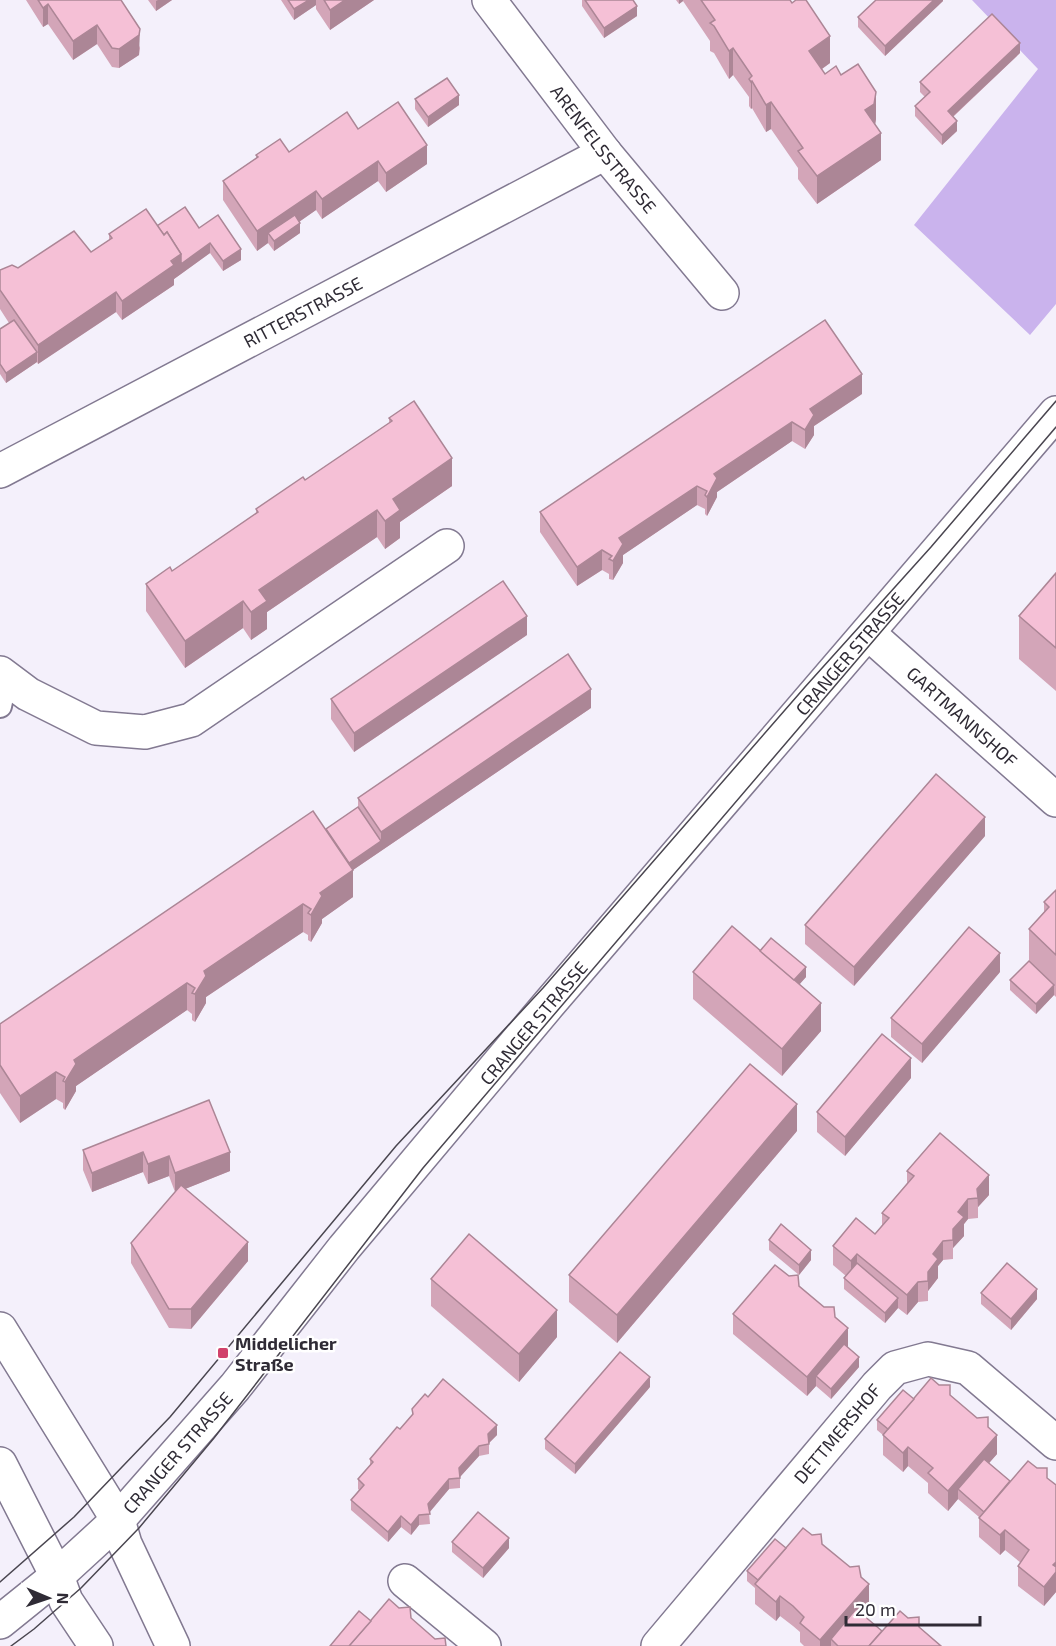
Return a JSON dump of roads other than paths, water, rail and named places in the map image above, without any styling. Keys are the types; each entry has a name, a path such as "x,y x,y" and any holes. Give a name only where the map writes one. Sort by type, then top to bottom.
{"street":[{"name":"ARENFELSSTRASSE","path":"489,0 605,153 722,293"},
{"name":"RITTERSTRASSE","path":"0,471 605,153"},
{"name":"CRANGER STRASSE","path":"0,1622 57,1576 118,1520 236,1387 344,1248 540,1014 1056,413"},
{"path":"2,686 28,694 96,728 146,732 191,720 447,546"},
{"name":"GARTMANNSHOF","path":"868,633 1056,800"},
{"path":"0,1329 118,1520 124,1544 173,1646"},
{"name":"DETTMERSHOF","path":"658,1646 877,1386 895,1368 928,1359 968,1368 1056,1443"},
{"path":"0,1464 57,1576 66,1601 96,1646"},
{"path":"405,1581 484,1646"}],"tram line":[{"path":"0,1582 74,1517 170,1417 396,1146 543,988 805,687 931,547 1056,401"},
{"path":"11,1646 81,1588 139,1528 214,1438 423,1168 1056,427"}],"place":[{"name":"Middelicher Straße","path":"223,1353"}]}
